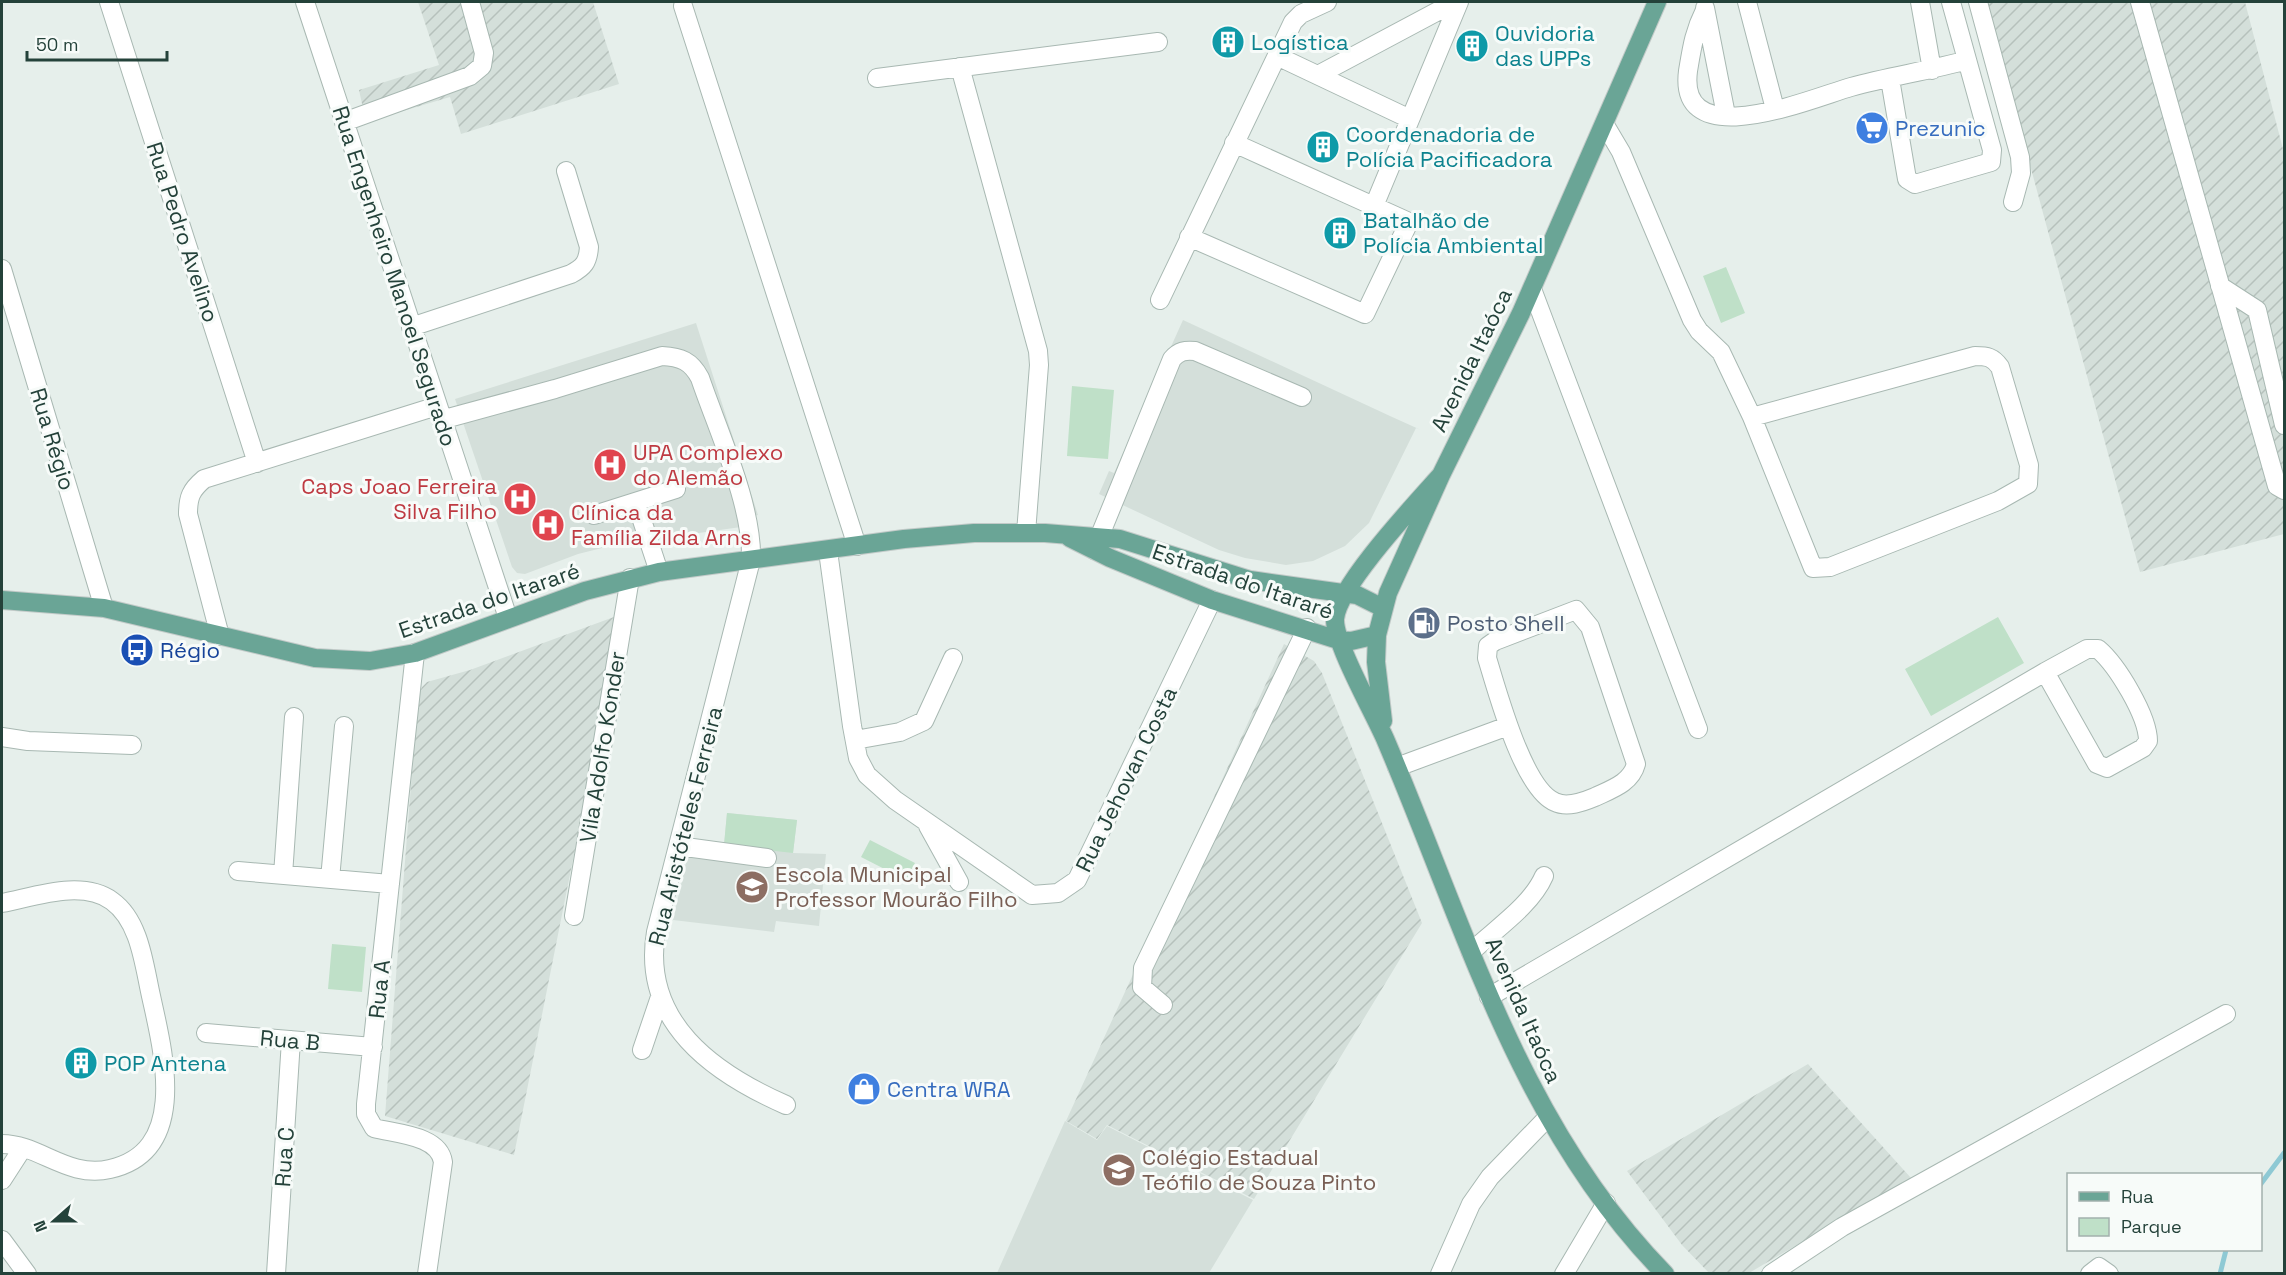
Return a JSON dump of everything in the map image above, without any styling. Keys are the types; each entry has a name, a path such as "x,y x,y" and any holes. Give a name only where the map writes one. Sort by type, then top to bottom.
{"main road":[{"name":"Avenida Itaóca","path":"1383,608 1402,559 1441,475 1532,289 1657,4"},
{"name":"Avenida Itaóca","path":"1441,475 1394,528 1345,593 1335,618 1338,640 1386,741 1510,1045 1548,1117 1606,1203 1665,1274"},
{"name":"Estrada do Itararé","path":"2,600 104,608 315,658 370,660 415,653 508,618 630,578 659,572 904,539 1026,533 1065,536 1096,543 1142,545 1250,580 1345,593 1364,597 1383,608"},
{"name":"Estrada do Itararé","path":"1096,543 1212,600 1307,628 1338,640 1351,641 1377,635"},
{"path":"1377,635 1383,608"},
{"name":"Avenida Itaóca","path":"1377,635 1377,672 1386,741"}],"street":[{"name":"Rua Pedro Avelino","path":"109,2 256,463"},
{"name":"Rua Engenheiro Manoel Segurado","path":"305,2 508,618"},
{"path":"344,122 470,76 482,66 484,53 470,2"},
{"path":"1160,300 1293,22 1301,14 1327,2"},
{"path":"1318,75 1457,2"},
{"path":"1374,206 1457,2"},
{"path":"1747,2 1775,110"},
{"path":"1920,2 1932,70"},
{"path":"1890,79 1907,179 1915,184 1991,162 1992,150 1951,2"},
{"path":"1978,2 2020,157 2021,173 2013,202"},
{"path":"2140,2 2277,486 2284,490"},
{"path":"683,6 857,546"},
{"path":"1704,6 1726,115"},
{"path":"1704,6 1693,34 1686,84 1689,96 1704,113 1743,118 1856,86 1967,60"},
{"path":"877,78 1158,42"},
{"path":"1277,56 1410,118"},
{"path":"960,68 1038,351 1026,533"},
{"path":"1605,125 1628,167 1692,320 1699,331 1721,352 1752,417 1813,568 1830,567 1841,563 1998,501 2028,484 2029,465 2000,367 1995,359 1987,356 1975,356 1752,417"},
{"path":"1189,237 1365,314 1409,222 1234,143"},
{"path":"411,327 571,274 584,267 588,259 589,247 566,171"},
{"name":"Rua Régio","path":"2,269 104,608"},
{"path":"2220,286 2257,310 2284,425"},
{"path":"1532,289 1698,729"},
{"path":"1096,543 1172,359 1177,354 1195,351 1302,397"},
{"name":"Rua Aristóteles Ferreira","path":"219,636 188,514 188,499 194,488 204,479 439,413 555,389 663,356 681,358 693,366 700,378 748,517 752,560 653,950 653,974 660,997 684,1036 702,1056 756,1092 786,1105"},
{"path":"594,515 676,489"},
{"path":"636,502 659,572"},
{"name":"Rua Jehovan Costa","path":"828,551 858,758 867,775 926,822 1032,895 1058,893 1077,880 1212,600"},
{"name":"Vila Adolfo Konder","path":"574,916 630,578"},
{"path":"1576,610 1590,627 1636,764 1633,774 1623,784 1592,798 1571,804 1554,802 1541,790 1524,764 1508,726 1487,658 1488,646 1495,640 1576,610"},
{"path":"1163,1005 1142,987 1143,968 1307,628"},
{"path":"1489,997 2045,672 2087,649 2098,649 2108,658 2143,717 2148,741 2143,748 2107,768 2097,764 2045,672"},
{"name":"Rua A","path":"415,653 366,1104 369,1121 374,1128 432,1143 441,1153 443,1162 427,1274"},
{"path":"855,740 900,732 924,721 953,658"},
{"path":"283,875 294,717"},
{"path":"330,879 344,726"},
{"path":"1397,767 1508,726"},
{"path":"2,737 28,741 132,745"},
{"path":"926,822 959,882"},
{"path":"678,846 767,858"},
{"path":"238,872 390,884"},
{"path":"1471,952 1521,905 1540,885 1544,876"},
{"path":"2,903 73,890 111,900 123,911 132,927 141,955 162,1048 166,1082 166,1100 155,1135 145,1150 124,1164 111,1169 86,1171 2,1144"},
{"path":"642,1050 660,997"},
{"path":"1771,1274 1842,1227 2226,1014"},
{"name":"Rua B","path":"206,1033 374,1047"},
{"name":"Rua C","path":"276,1274 291,1040"},
{"path":"1440,1274 1471,1204 1490,1177 1548,1117"},
{"path":"2,1180 22,1149"},
{"path":"1564,1274 1606,1203"},
{"path":"2,1240 27,1274"},
{"path":"2090,1274 2099,1267 2109,1274"}],"shaded area":[{"path":"418,2 593,2 619,84 461,134 450,97 366,122 359,90 439,65"},
{"path":"1986,2 2245,2 2284,153 2284,534 2140,572"},
{"path":"1183,320 1421,430 1416,428 1369,523 1345,546 1313,561 1286,565 1245,558 1219,550 1099,494 1109,471 1114,473"},
{"name":"UPA Complexo do Alemão","path":"696,323 758,515 739,519 741,527 614,545 578,554 525,574 517,573 512,567 455,399"},
{"path":"622,614 514,1155 385,1116 418,696 422,687 427,682 470,670"},
{"path":"1284,644 1314,661 1322,673 1422,923 1254,1199 1107,1125 1097,1139 1066,1121"},
{"name":"Escola Municipal Professor Mourão Filho","path":"727,813 797,820 793,853 826,854 819,926 776,921 774,932 673,920 688,854 724,845"},
{"path":"1808,1064 1911,1178 1749,1273 1710,1274 1682,1245 1627,1171"},
{"name":"Colégio Estadual Teófilo de Souza Pinto","path":"1065,1121 1097,1140 1107,1126 1253,1200 1209,1273 997,1273"}],"green space":[{"path":"1726,267 1745,313 1721,323 1703,276"},
{"path":"1072,386 1114,390 1108,459 1067,456"},
{"path":"1998,617 2024,663 1931,716 1905,669"},
{"path":"727,813 797,820 793,853 724,845"},
{"path":"870,840 915,863 906,880 861,857"},
{"path":"332,944 366,947 362,992 328,989"}],"waterway":[{"path":"2262,1182 2284,1153"},
{"path":"2220,1274 2226,1251"}],"place":[{"name":"Logística","path":"1228,42"},
{"name":"Ouvidoria das UPPs","path":"1472,46"},
{"name":"Prezunic","path":"1872,128"},
{"name":"Coordenadoria de Polícia Pacificadora","path":"1323,147"},
{"name":"Batalhão de Polícia Ambiental","path":"1340,233"},
{"name":"UPA Complexo do Alemão","path":"610,465"},
{"name":"Caps Joao Ferreira Silva Filho","path":"520,499"},
{"name":"Clínica da Família Zilda Arns","path":"548,525"},
{"name":"Posto Shell","path":"1424,623"},
{"name":"Régio","path":"137,650"},
{"name":"Escola Municipal Professor Mourão Filho","path":"752,887"},
{"name":"POP Antena","path":"81,1063"},
{"name":"Centra WRA","path":"864,1089"},
{"name":"Colégio Estadual Teófilo de Souza Pinto","path":"1119,1170"}]}
